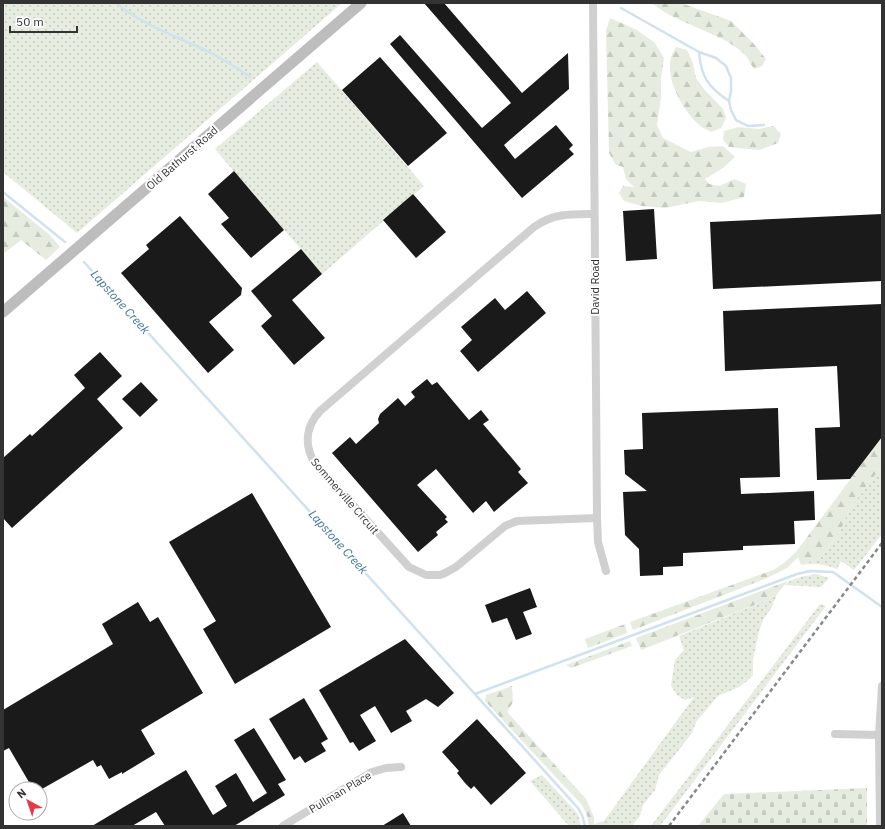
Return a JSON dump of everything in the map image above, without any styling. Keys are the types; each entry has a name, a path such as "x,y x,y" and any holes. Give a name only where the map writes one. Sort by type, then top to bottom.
{"main road":[{"name":"Old Bathurst Road","path":"3,312 361,3"}],"street":[{"name":"David Road","path":"593,3 597,518 598,542 606,571"},
{"name":"Sommerville Circuit","path":"594,214 565,214 549,218 534,227 320,411 312,421 307,440 309,455 314,462 409,568 422,574 440,575 451,570 505,526 517,521 597,518"},
{"path":"880,826 879,735 882,686"},
{"path":"835,734 879,735"},
{"name":"Pullman Place","path":"283,826 372,772 386,768 400,767"}],"green space":[{"path":"3,3 342,3 77,233 3,172"},
{"path":"652,3 681,3 731,21 753,43 766,59 762,66 754,69 746,56 737,48 714,35 675,18"},
{"path":"610,18 637,30 655,43 664,58 657,125 663,138 691,152 708,147 723,146 735,157 723,168 705,179 709,184 720,186 734,179 746,184 744,197 722,203 699,201 665,208 642,206 624,201 619,193 623,186 634,187 626,179 623,167 616,165 609,153 606,31"},
{"path":"676,47 687,50 693,63 696,78 723,109 726,118 721,128 711,132 702,127 686,110 676,93 670,66 671,58"},
{"path":"317,62 424,186 322,274 215,149"},
{"path":"773,126 781,134 778,143 759,150 729,147 723,140 724,131 739,127 759,129"},
{"path":"3,197 50,235 60,247 46,260 21,240 3,254"},
{"path":"882,437 882,466 849,509 840,532 821,557 801,565 798,557 787,568 767,578 633,630 630,622 773,570 784,563 796,552"},
{"path":"882,466 882,534 854,570 841,561 837,569 819,564 801,565 821,557 840,532 849,509"},
{"path":"816,574 829,578 821,587 785,585 788,582 804,576"},
{"path":"788,581 777,594 767,600 641,650 636,638"},
{"path":"777,594 759,631 753,659 753,675 739,687 718,696 696,722 692,733 659,775 655,790 643,805 640,816 632,826 594,826 594,824 604,821 694,697 685,700 677,695 671,686 675,660 684,650 679,636 767,600"},
{"path":"820,604 826,606 660,826 651,826"},
{"path":"625,624 627,633 588,648 585,639"},
{"path":"630,641 632,646 571,668 566,665"},
{"path":"512,686 513,702 507,712 586,799 594,817 594,826 588,826 587,815 581,804 485,701 486,695"},
{"path":"542,775 578,814 581,826 569,826 530,781"},
{"path":"867,788 867,826 698,826 724,794"}],"building":[{"path":"424,3 444,3 522,93 568,53 569,89 504,145 515,159 556,125 573,145 569,149 574,154 522,198 390,44 400,35 482,128 511,103"},
{"path":"380,57 447,133 408,166 342,90"},
{"path":"234,171 284,230 251,258 221,224 229,218 208,194"},
{"path":"413,194 446,232 416,258 383,220"},
{"path":"654,209 657,259 626,261 623,211"},
{"path":"882,214 882,281 713,289 710,222"},
{"path":"180,216 242,288 241,295 209,322 234,350 208,373 121,273 149,249 146,245"},
{"path":"301,249 322,274 292,300 325,338 294,365 261,326 272,316 251,291"},
{"path":"527,291 546,313 478,372 460,351 472,340 461,327 495,298 505,310"},
{"path":"882,304 882,437 850,479 817,480 815,428 840,427 837,366 725,371 723,311"},
{"path":"100,352 122,376 97,399 123,428 12,528 3,518 3,458 30,434 32,436 85,388 74,375"},
{"path":"427,379 432,385 437,382 469,420 481,410 489,420 483,424 521,469 518,472 528,483 494,512 486,501 473,513 436,469 417,485 447,517 445,519 448,522 436,532 438,535 418,552 332,453 350,437 356,444 379,423 378,419 380,414 398,398 405,406 415,397 411,392"},
{"path":"141,382 158,400 140,417 122,399"},
{"path":"778,408 780,477 740,478 741,494 814,491 815,520 794,521 795,544 743,546 743,550 683,553 683,566 663,567 663,575 640,576 639,549 625,535 623,492 647,491 625,474 624,450 643,449 642,413"},
{"path":"252,493 331,627 235,684 203,629 216,621 169,542"},
{"path":"530,588 537,607 523,612 532,634 516,640 507,618 492,623 485,605"},
{"path":"138,602 150,622 158,617 203,693 141,730 155,754 122,774 122,772 109,779 101,765 97,767 93,760 48,786 48,781 28,781 9,748 3,751 3,710 113,644 102,624"},
{"path":"405,639 454,693 438,707 426,699 406,711 412,721 391,733 375,706 360,715 376,741 359,751 353,742 350,743 319,690"},
{"path":"304,698 328,739 321,743 326,751 305,763 300,756 294,760 269,719"},
{"path":"477,719 526,773 491,805 474,786 471,789 465,783 457,773 459,771 442,752"},
{"path":"254,728 286,780 278,784 285,795 234,826 165,826 156,812 132,826 92,826 186,770 213,815 227,806 215,786 236,773 253,802 267,793 234,740"},
{"path":"403,813 411,826 382,826"}],"waterway":[{"path":"116,3 137,18 159,30 211,53 250,77"},
{"path":"621,8 699,52 716,58 726,66 731,78 729,101 731,110 736,120 748,126 764,125"},
{"path":"699,52 700,61 707,81 716,91 729,101"},
{"name":"Lapstone Creek","path":"3,192 65,242"},
{"name":"Lapstone Creek","path":"84,262 578,808 585,826"},
{"path":"475,694 797,574 810,571 833,572 882,607"}],"railway":[{"path":"669,826 882,543"}]}
